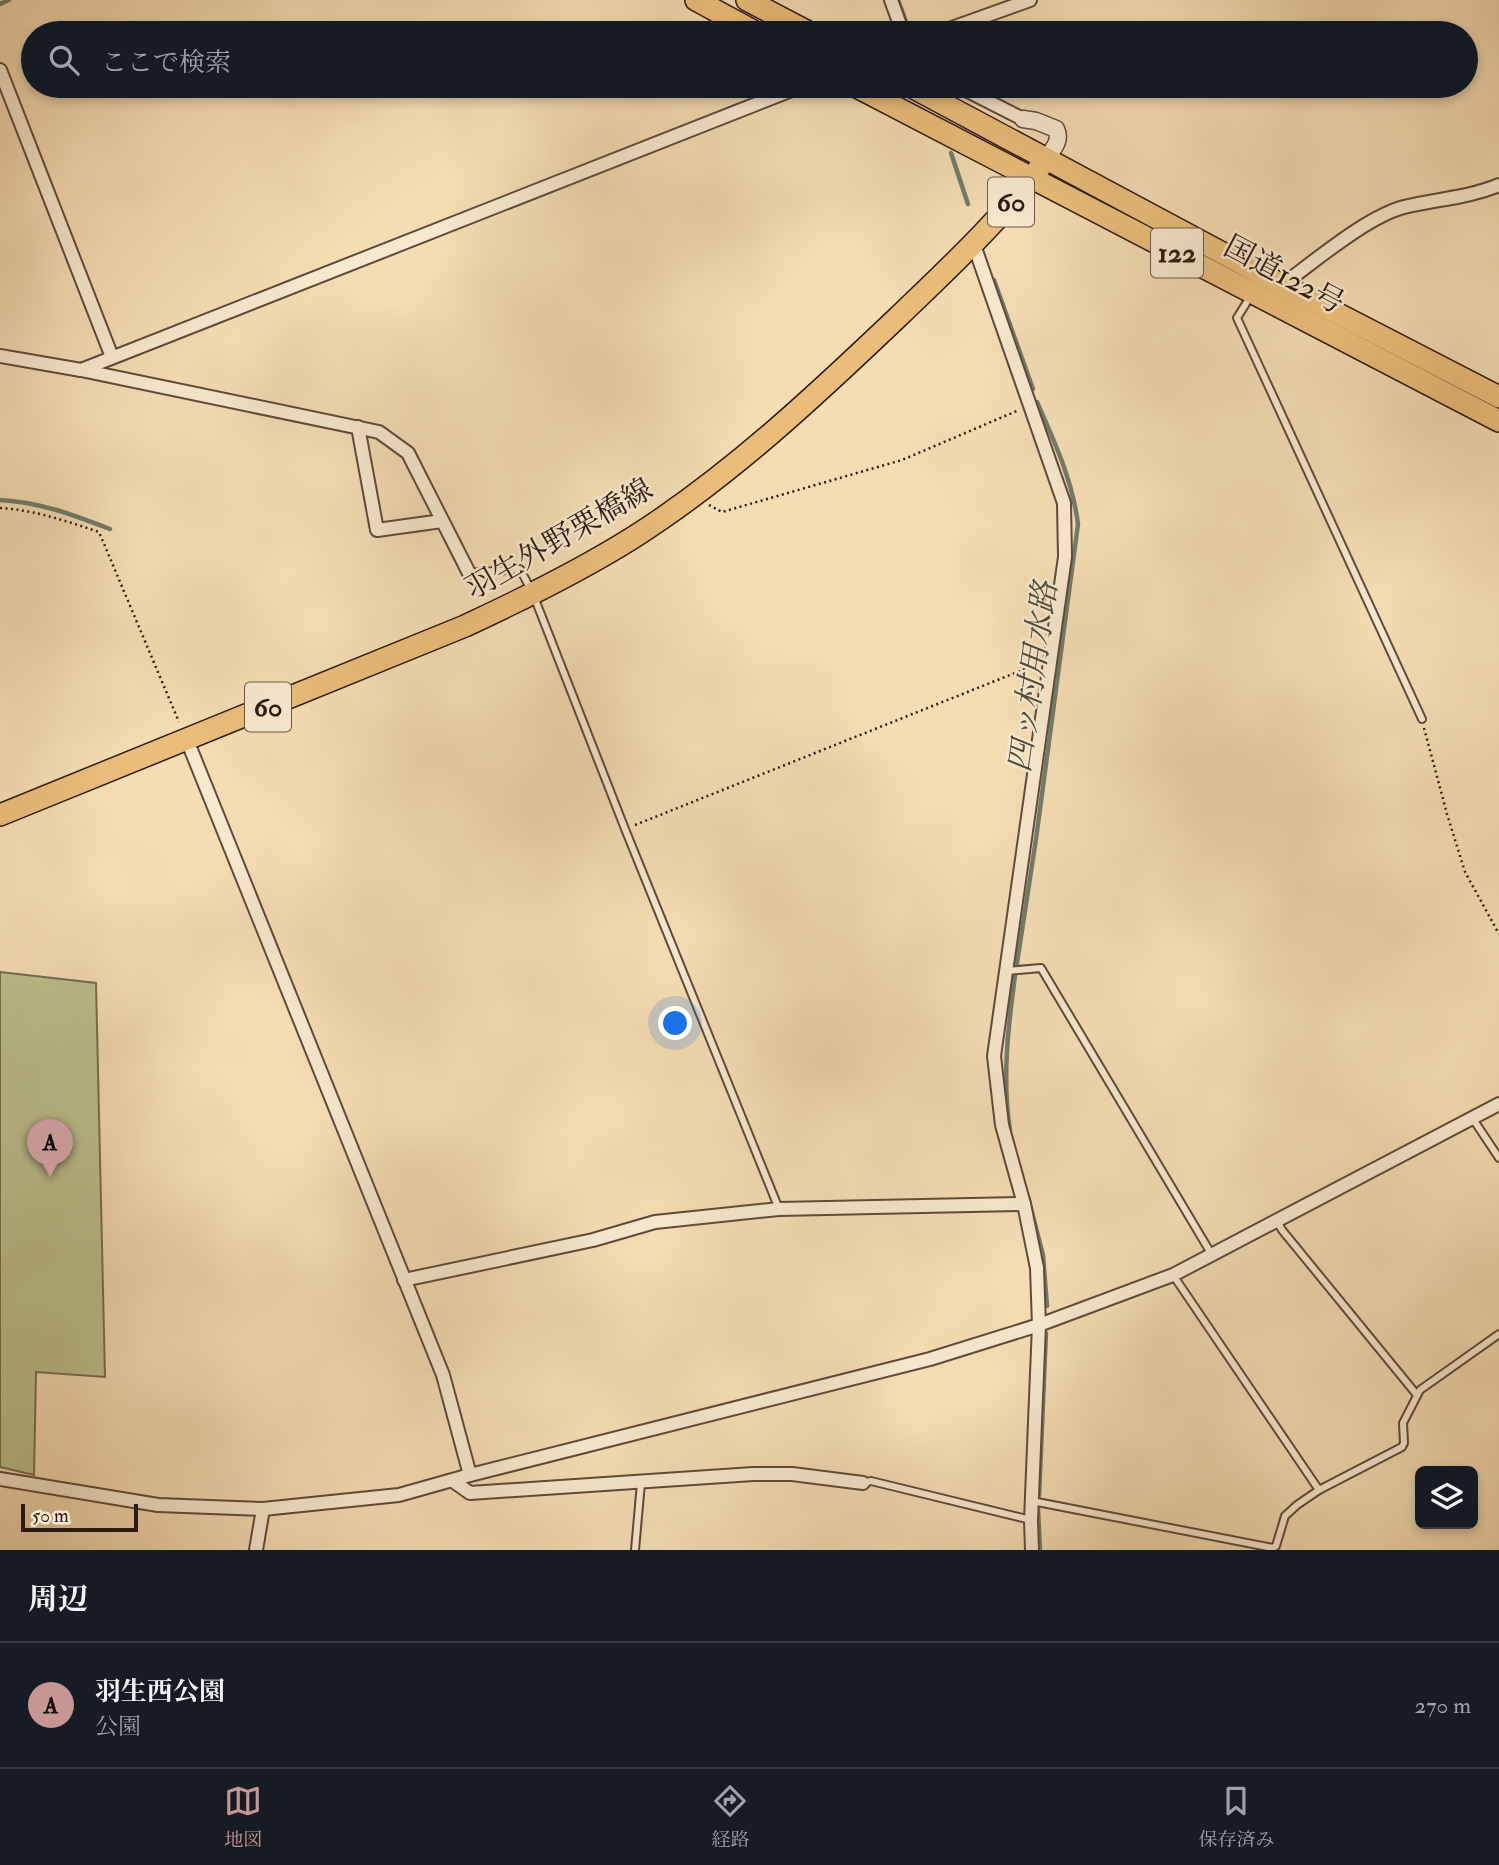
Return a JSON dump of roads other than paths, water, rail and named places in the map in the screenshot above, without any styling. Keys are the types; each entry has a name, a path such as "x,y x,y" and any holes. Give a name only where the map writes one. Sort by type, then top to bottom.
{"main road":[{"path":"696,0 735,21"},
{"path":"747,0 787,21"},
{"name":"国道122号","path":"878,98 1499,421"},
{"name":"国道122号","path":"932,98 1282,285 1499,397"},
{"name":"羽生外野栗橋線","path":"0,815 397,655 533,594 634,537 692,496 793,416 974,244 1046,159"}],"street":[{"path":"891,0 899,21"},
{"path":"971,21 1030,0"},
{"path":"0,70 112,357"},
{"path":"81,370 771,98"},
{"path":"982,98 1023,119 1056,129 1057,143 1046,159"},
{"path":"1282,285 1360,229 1402,208 1480,193 1499,185"},
{"path":"974,244 1065,503 1065,556 994,1056 1002,1125 1024,1204 1037,1268 1039,1325 1032,1550"},
{"path":"0,356 81,370 379,432 408,453 468,573"},
{"path":"358,428 377,530 442,521"},
{"path":"187,740 443,1375 470,1475"},
{"path":"0,1479 158,1505 263,1509 400,1495 930,1359 1039,1325 1173,1275 1499,1104"},
{"path":"404,1280 593,1240 655,1222 779,1209 1024,1204"},
{"path":"453,1481 470,1493 792,1474 863,1483"},
{"path":"257,1550 263,1509"}],"lane":[{"path":"1253,292 1237,318 1422,719"},
{"path":"468,573 520,569 533,594 779,1209"},
{"path":"1006,971 1041,968 1212,1255"},
{"path":"1472,1117 1499,1158"},
{"path":"1277,1221 1417,1395"},
{"path":"1173,1275 1319,1490"},
{"path":"1032,1501 1269,1549 1276,1546 1289,1512 1319,1490 1402,1447 1403,1423 1420,1390 1499,1334"},
{"path":"635,1550 641,1481"},
{"path":"863,1483 871,1481 1031,1520"}],"waterway":[{"name":"四ッ村用水路","path":"0,4 9,0"},
{"name":"四ッ村用水路","path":"898,0 906,21"},
{"name":"四ッ村用水路","path":"951,153 968,204"},
{"name":"四ッ村用水路","path":"994,280 1033,389"},
{"name":"四ッ村用水路","path":"1017,963 1078,524 1067,476 1037,402"},
{"path":"0,500 42,506 110,529"},
{"name":"四ッ村用水路","path":"1010,1131 1006,1073 1015,976"},
{"name":"四ッ村用水路","path":"1028,1197 1043,1255 1047,1306"},
{"name":"四ッ村用水路","path":"1039,1496 1046,1333"},
{"name":"四ッ村用水路","path":"1038,1509 1040,1550"}],"place":[{"name":"羽生西公園","path":"50,1177"}]}
